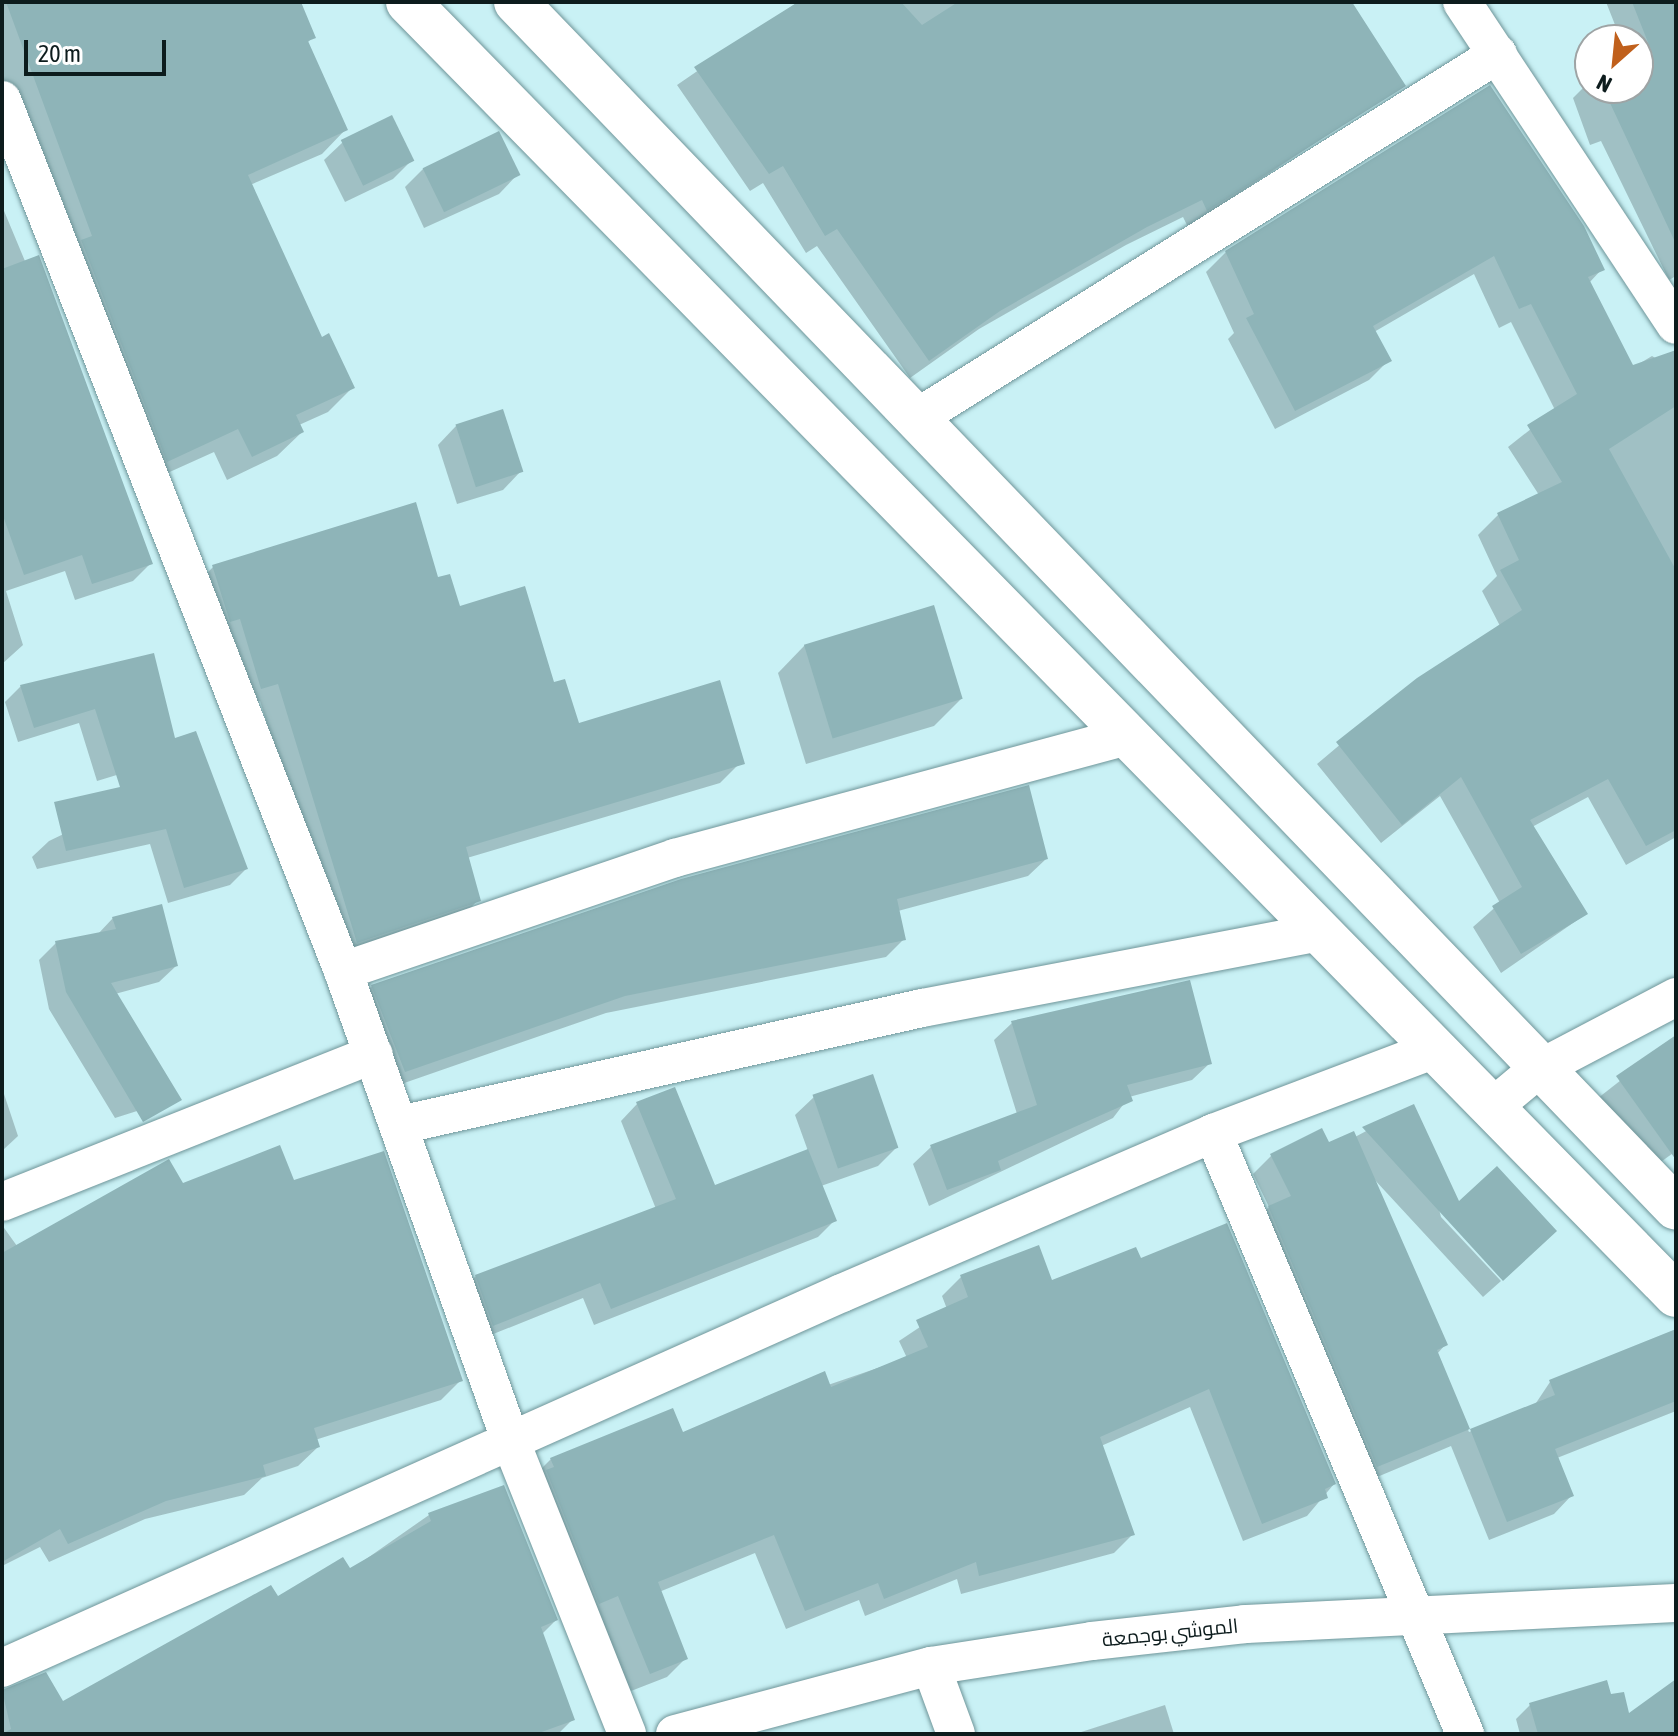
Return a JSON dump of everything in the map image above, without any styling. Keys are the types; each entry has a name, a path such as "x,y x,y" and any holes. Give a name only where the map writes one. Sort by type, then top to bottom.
{"main road":[{"path":"408,2 1676,1295"},
{"path":"516,2 920,416 1537,1070 1676,1208"}],"street":[{"path":"1462,2 1676,325"},
{"path":"920,416 1498,54"},
{"path":"2,100 343,971 511,1442 627,1734"},
{"path":"343,971 675,858 1126,736"},
{"path":"400,1125 922,1008 1322,932"},
{"path":"1494,1106 1537,1070 1676,997"},
{"path":"2,1668 1213,1133 1435,1049"},
{"path":"2,1202 374,1054"},
{"path":"1213,1133 1420,1615 1465,1734"},
{"name":"الموشي بوجمعة","path":"675,1734 931,1666 1245,1624 1420,1615 1672,1608"},
{"path":"931,1666 956,1734"}],"building":[{"path":"6,2 301,2 316,38 308,41 348,130 248,175 322,337 329,333 355,388 296,415 304,432 252,457 238,429 167,462 81,240 92,236"},
{"path":"798,2 901,2 922,25 958,2 1352,2 1406,86 1207,211 1202,200 1147,227 1000,311 929,361 837,229 825,236 783,166 769,174 694,67"},
{"path":"1632,2 1676,2 1676,244 1610,104 1654,104 1654,24 1641,24"},
{"path":"1490,85 1584,226 1605,270 1588,277 1633,365 1676,350 1676,406 1609,449 1676,570 1676,830 1646,846 1608,779 1530,820 1588,914 1521,954 1492,906 1522,887 1461,777 1402,825 1336,742 1417,678 1522,610 1500,570 1519,560 1497,513 1562,482 1527,425 1577,394 1531,304 1519,309 1494,256 1373,326 1392,361 1295,411 1246,318 1254,314 1225,251"},
{"path":"392,115 414,161 363,186 341,140"},
{"path":"499,131 520,175 444,212 423,168"},
{"path":"39,255 153,564 92,584 82,555 24,575 2,513 2,269"},
{"path":"503,409 523,472 476,487 455,424"},
{"path":"416,502 438,577 450,574 460,606 525,586 554,682 565,679 579,723 720,680 745,764 466,847 481,901 357,943 278,684 261,689 240,619 230,622 212,565"},
{"path":"934,605 963,699 833,738 804,645"},
{"path":"154,653 175,738 196,731 248,869 184,888 166,829 66,851 54,802 120,787 95,709 34,728 20,685"},
{"path":"1029,785 1048,859 897,899 906,940 625,996 405,1072 371,985 681,879"},
{"path":"162,904 178,966 111,983 182,1100 143,1122 66,992 55,941 116,929 112,917"},
{"path":"1190,980 1212,1064 1127,1085 1133,1101 998,1161 1001,1170 947,1190 930,1145 1037,1105 1011,1021"},
{"path":"1676,1035 1676,1160 1616,1076"},
{"path":"873,1074 898,1148 838,1169 812,1095"},
{"path":"675,1087 715,1185 808,1149 837,1221 611,1309 600,1283 493,1326 475,1275 676,1199 636,1102"},
{"path":"1414,1104 1459,1201 1497,1166 1557,1231 1503,1281 1362,1127"},
{"path":"1322,1128 1329,1142 1354,1131 1448,1345 1437,1350 1470,1429 1377,1467 1268,1206 1291,1196 1270,1154"},
{"path":"280,1145 294,1180 384,1151 463,1381 314,1428 320,1447 263,1465 266,1476 166,1501 68,1544 60,1529 2,1562 2,1253 169,1159 183,1183"},
{"path":"1227,1223 1336,1484 1325,1489 1328,1498 1262,1524 1209,1389 1100,1437 1135,1535 979,1576 976,1562 884,1599 878,1583 805,1611 774,1535 658,1582 688,1659 650,1674 618,1596 599,1604 546,1470 554,1467 550,1458 673,1408 683,1432 825,1371 831,1387 928,1347 916,1320 968,1297 960,1275 1039,1245 1052,1280 1136,1247 1141,1258"},
{"path":"1676,1329 1676,1401 1555,1449 1574,1496 1507,1522 1470,1429 1555,1395 1549,1380"},
{"path":"504,1485 558,1620 541,1627 575,1720 536,1734 2,1734 11,1729 2,1690 46,1672 63,1701 271,1585 278,1596 343,1557 350,1568 431,1521 428,1513"},
{"path":"1676,1679 1676,1734 1538,1734 1529,1703 1607,1680 1611,1694 1624,1692 1629,1713"}]}
